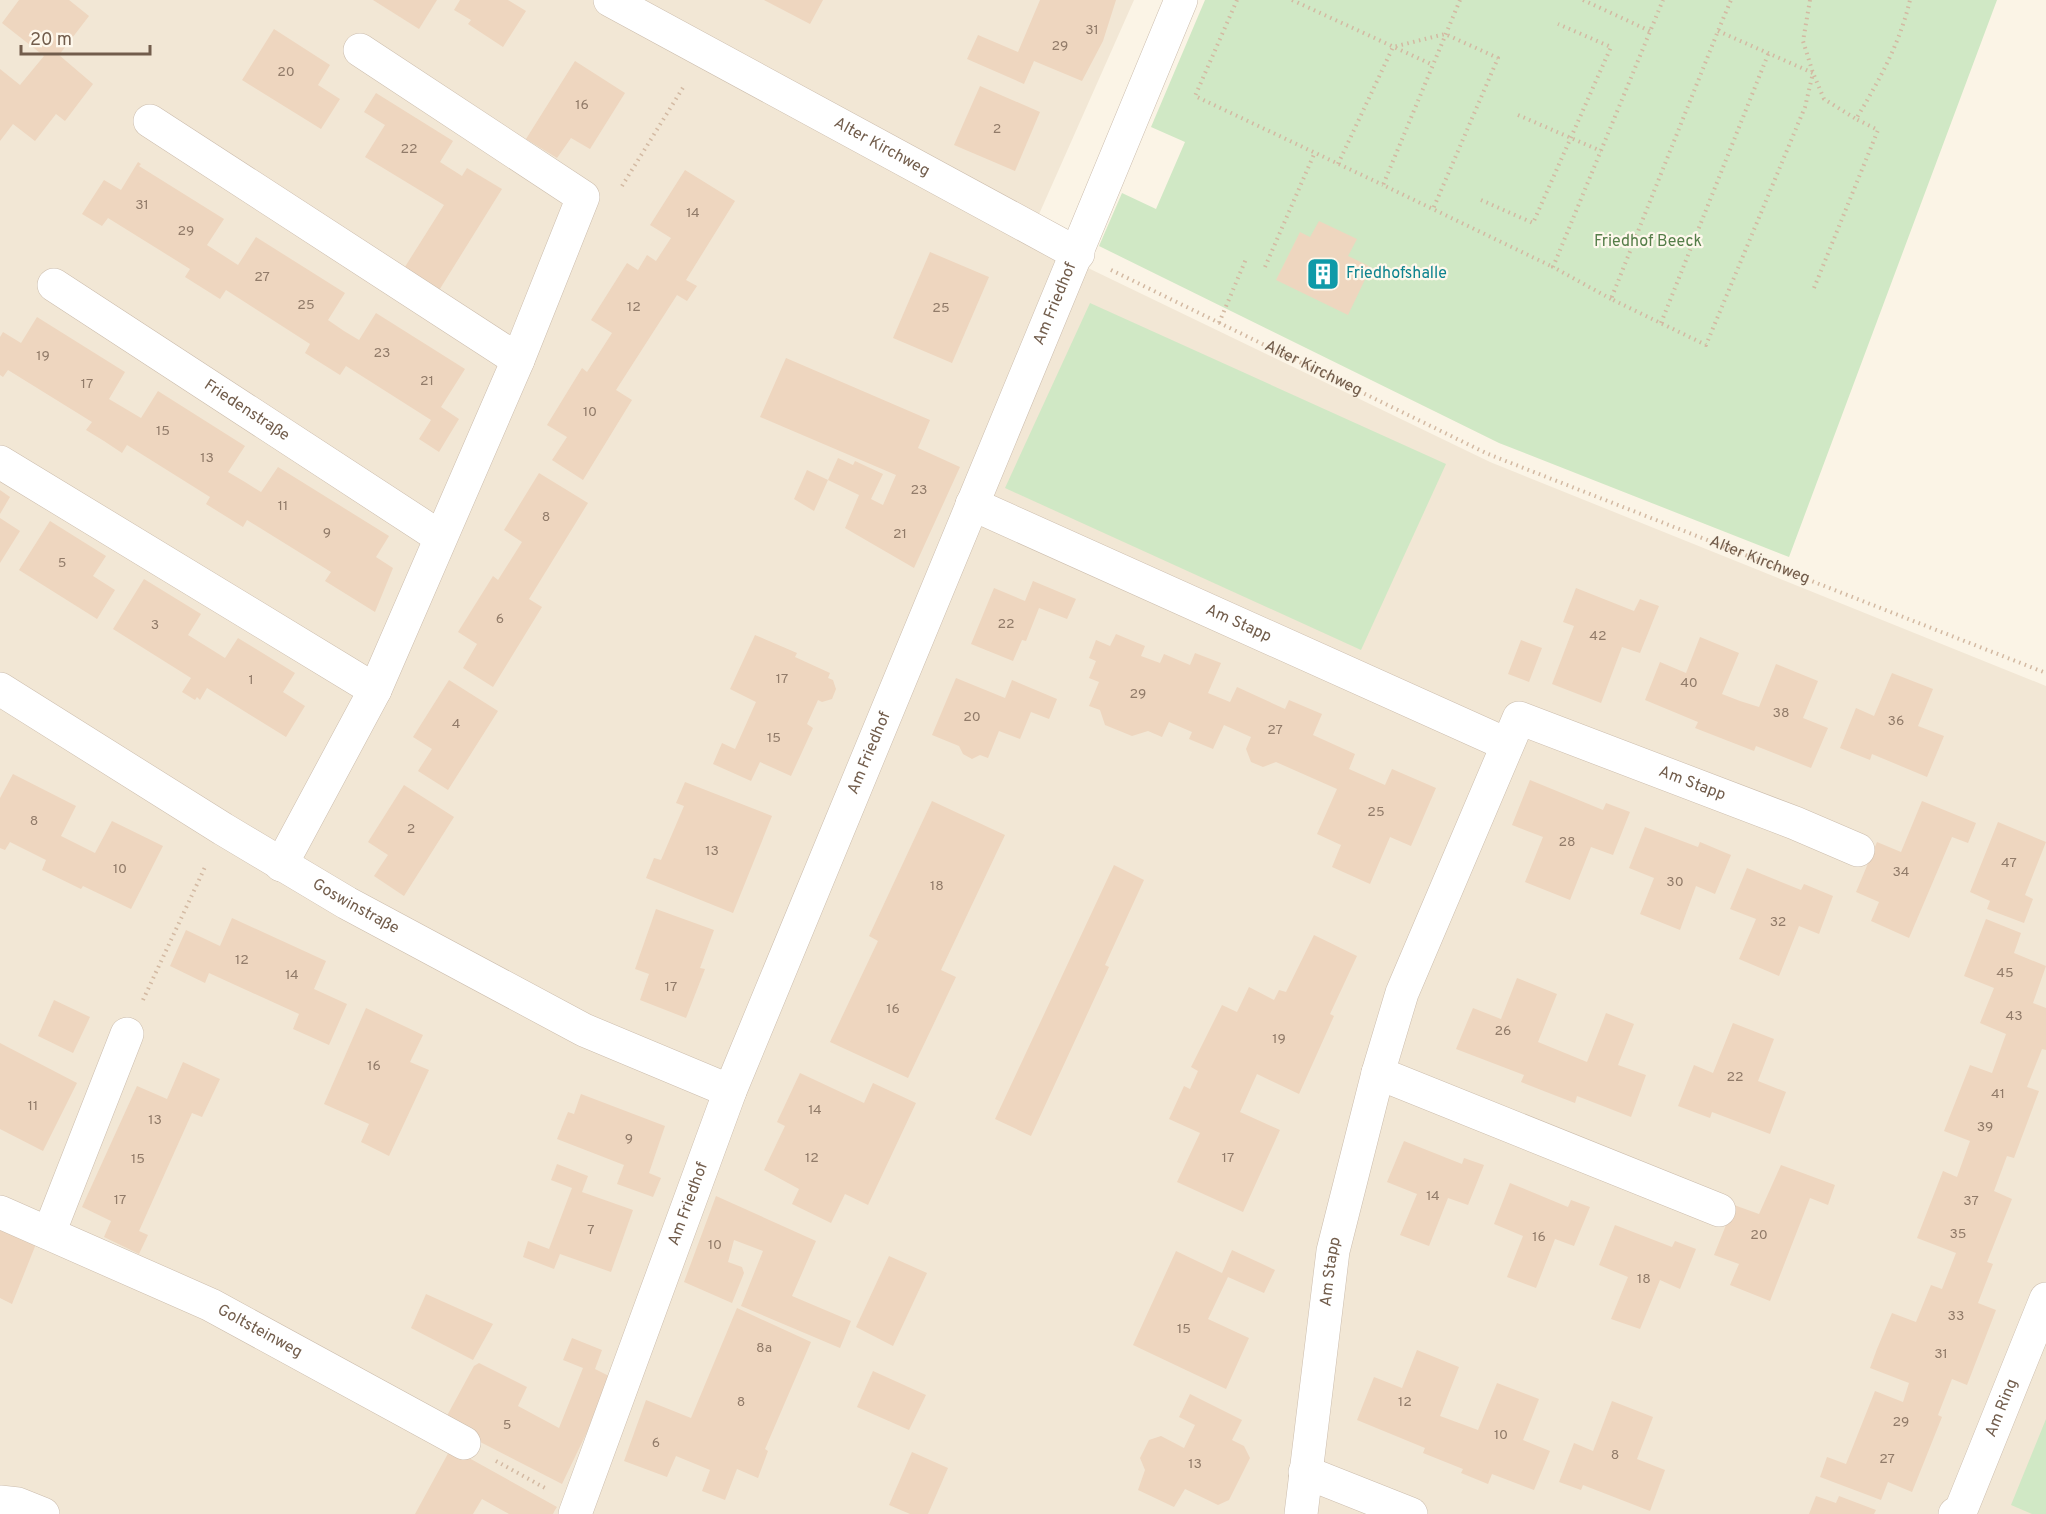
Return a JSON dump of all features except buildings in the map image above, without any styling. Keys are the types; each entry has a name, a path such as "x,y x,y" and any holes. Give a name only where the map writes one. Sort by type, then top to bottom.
{"street":[{"name":"Alter Kirchweg","path":"610,0 1078,254"},
{"name":"Am Friedhof","path":"577,1510 730,1091 972,504 1078,254 1181,0"},
{"path":"281,865 375,690 518,360 583,197 360,50"},
{"path":"150,121 518,360"},
{"name":"Friedenstraße","path":"54,285 440,537"},
{"path":"0,462 375,690"},
{"name":"Am Stapp","path":"972,504 1512,731 1795,823 1858,850"},
{"name":"Goswinstraße","path":"0,689 281,865 584,1030 730,1091"},
{"name":"Am Stapp","path":"1301,1514 1333,1251 1378,1073 1402,993 1512,731"},
{"path":"49,1233 127,1034"},
{"path":"1378,1073 1719,1210"},
{"name":"Goltsteinweg","path":"0,1212 211,1305 464,1443"},
{"name":"Am Ring","path":"1955,1514 1961,1510 2046,1299"},
{"path":"1305,1472 1411,1514"},
{"path":"0,1502 18,1504 43,1514"}],"path":[{"path":"1237,0 1195,96 1553,267 1611,299 1706,345 1805,106 1813,73"},
{"path":"1292,0 1433,65"},
{"path":"1383,185 1460,0"},
{"path":"1583,0 1650,32"},
{"path":"1553,267 1664,0"},
{"path":"1611,299 1731,0"},
{"path":"1810,0 1803,41 1824,99 1878,130 1814,288"},
{"path":"1856,119 1883,75 1906,18 1910,0"},
{"path":"1481,200 1533,223 1611,47 1558,24"},
{"path":"1718,31 1813,73"},
{"path":"1393,47 1445,34 1497,58 1433,209"},
{"path":"1338,164 1393,47"},
{"path":"583,197 617,193 706,51"},
{"path":"1661,323 1769,52"},
{"path":"1518,115 1601,150"},
{"path":"1265,267 1315,152"},
{"name":"Alter Kirchweg","path":"1078,254 1488,454 2046,674"},
{"path":"1219,323 1246,260"},
{"path":"127,1034 223,829"},
{"path":"464,1443 577,1510"}],"shaded area":[{"path":"0,0 1134,0 1028,239 1490,462 2046,686 2046,1514 0,1514"}],"green space":[{"name":"Friedhof Beeck","path":"1205,0 1997,0 1789,557 1499,443 1099,246 1122,193 1156,209 1185,142 1151,127"},
{"path":"1090,303 1446,464 1361,650 1005,488"},
{"path":"2046,1419 2046,1514 2032,1514 2011,1505"}],"place":[{"name":"Friedhofshalle","path":"1323,274"}]}
